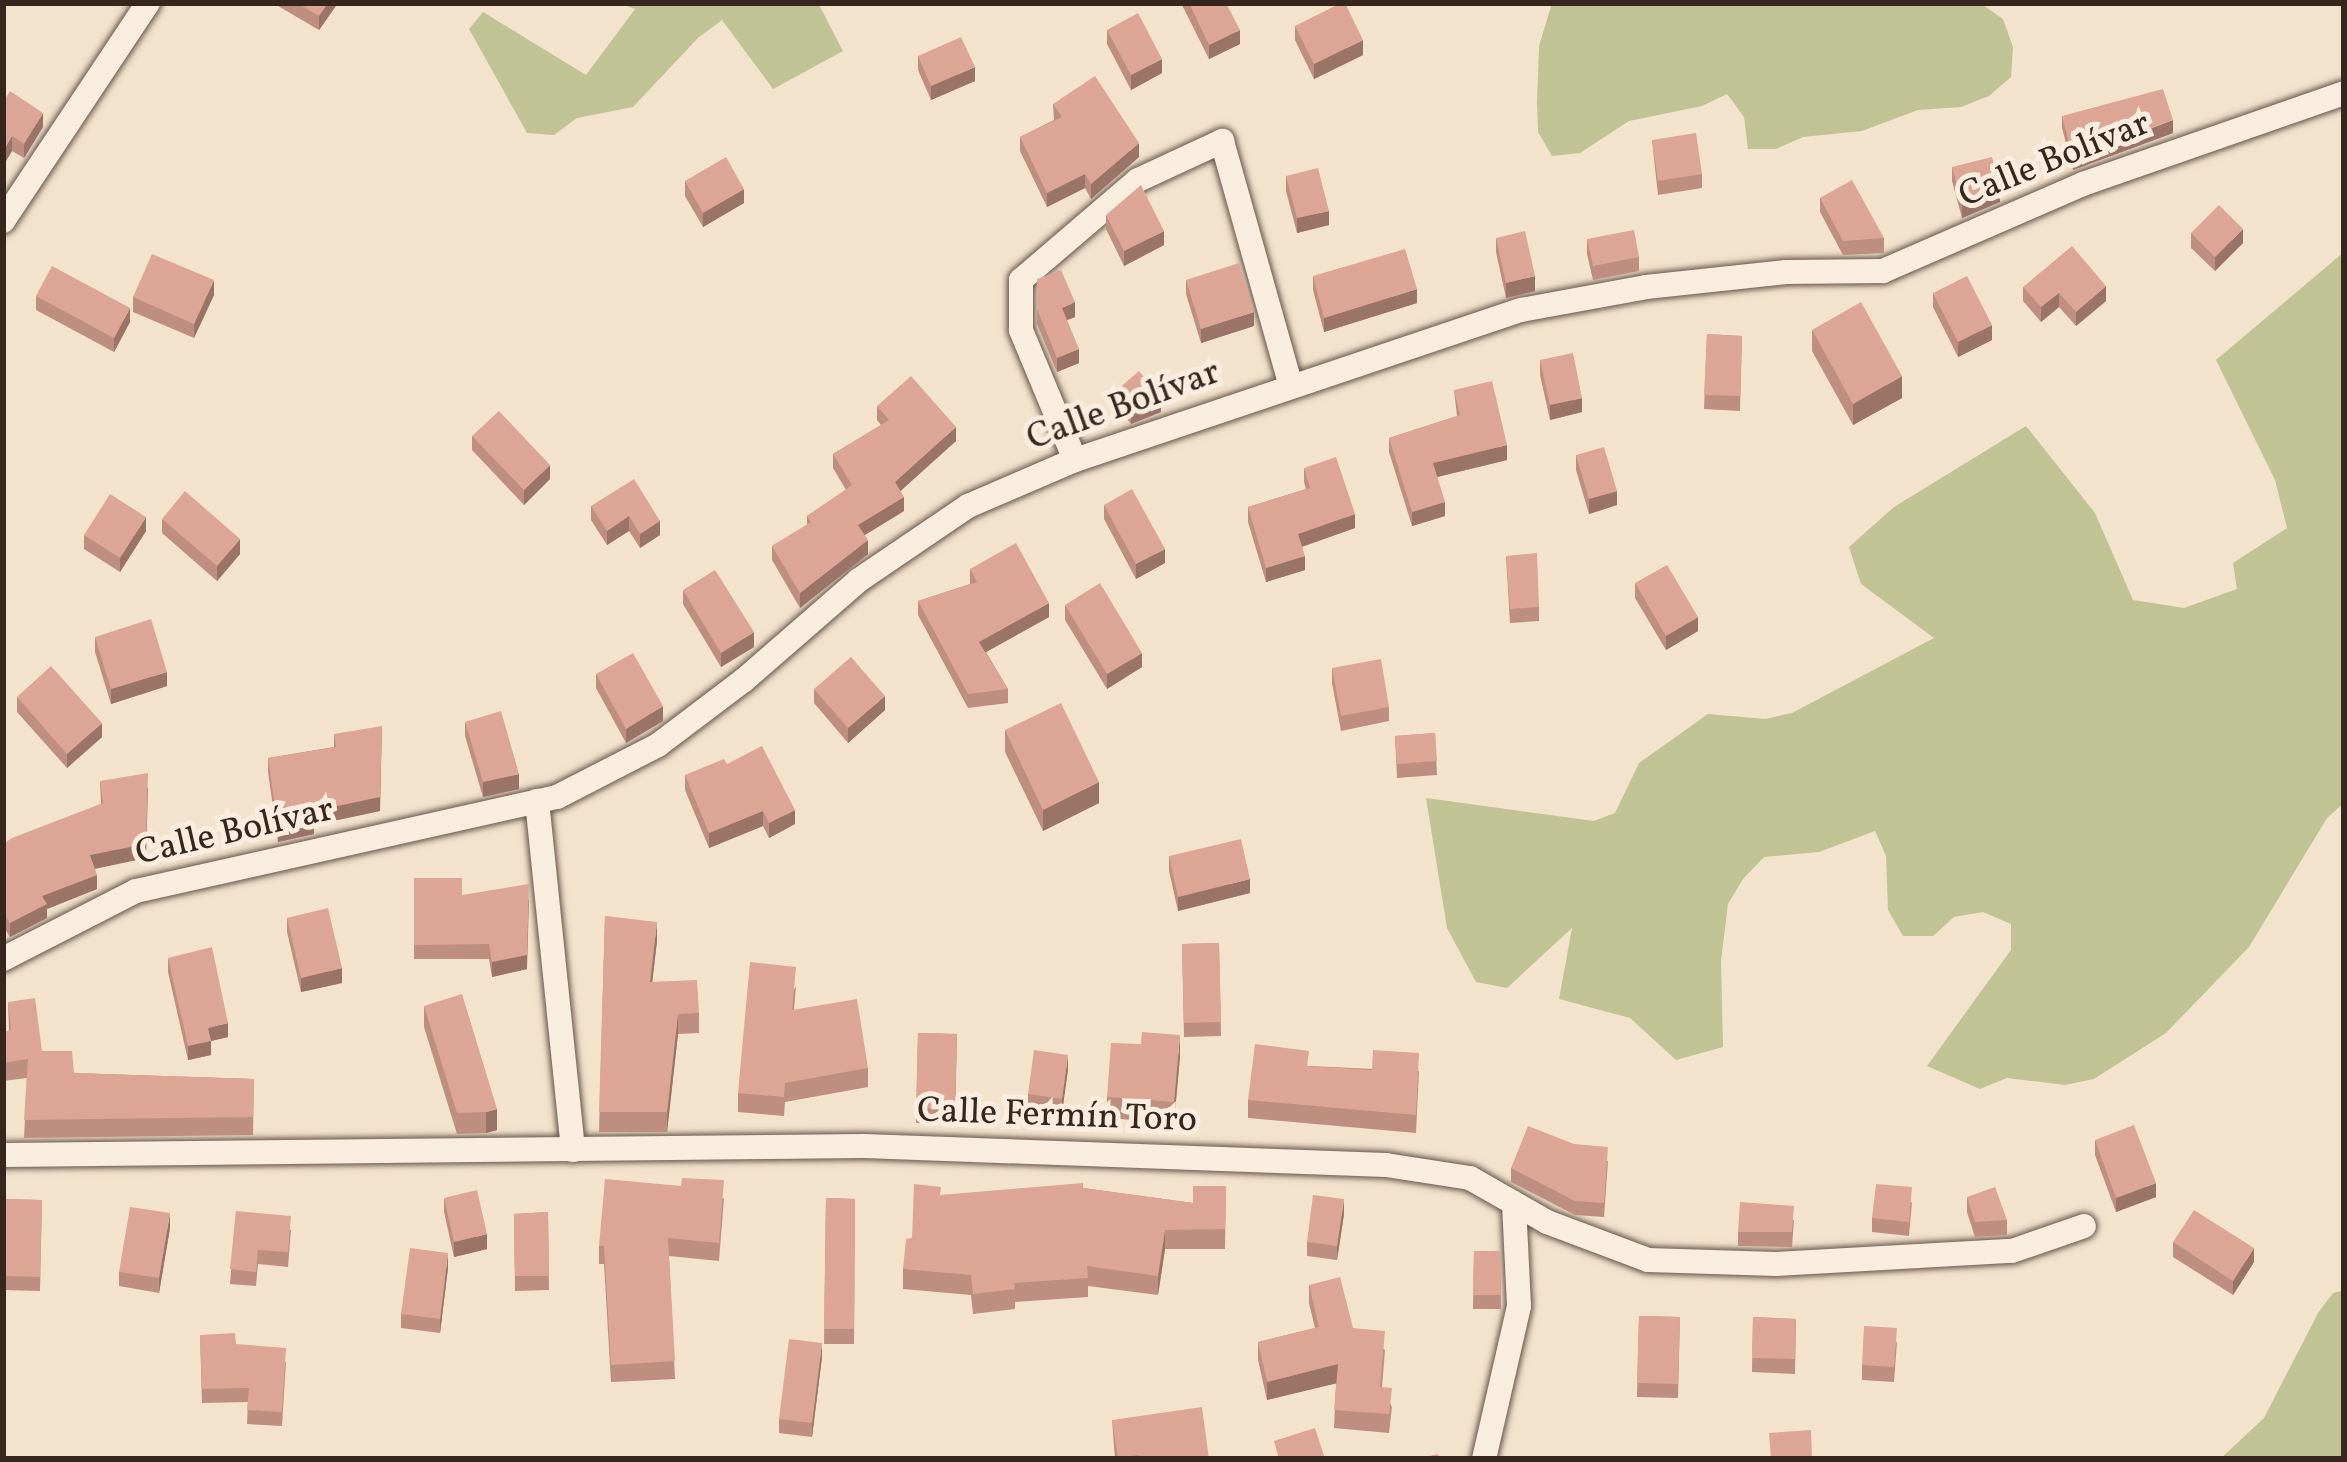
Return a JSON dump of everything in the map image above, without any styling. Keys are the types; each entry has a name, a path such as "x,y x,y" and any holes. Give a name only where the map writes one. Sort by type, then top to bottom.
{"street":[{"path":"3,220 148,3"},
{"name":"Calle Bolívar","path":"3,959 136,891 557,797 658,745 744,680 859,580 968,506 1075,460 1521,310 1646,287 1786,272 1883,272 2083,184 2344,93"},
{"path":"1075,460 1021,329 1021,280 1138,180 1222,141 1291,386"},
{"path":"537,801 572,1150"},
{"name":"Calle Fermín Toro","path":"3,1155 864,1146 1386,1165 1470,1178 1547,1222 1648,1261 1776,1264 2012,1252 2084,1226"},
{"path":"1484,1459 1520,1306 1514,1203"}],"green space":[{"path":"619,3 818,3 843,51 773,89 722,20 698,38 633,107 577,118 554,135 527,133 469,29 483,12 586,75 635,9"},
{"path":"1552,3 1980,3 2003,19 2013,47 2011,77 1989,96 1961,107 1918,110 1862,131 1803,137 1776,149 1748,149 1744,117 1727,94 1702,106 1629,121 1580,153 1552,156 1538,132 1537,102 1539,46"},
{"path":"2344,252 2344,803 2327,818 2249,947 2166,1033 2094,1079 2065,1085 2007,1078 1980,1089 1927,1066 2011,950 2011,924 1983,912 1954,917 1933,936 1903,936 1888,910 1886,856 1875,831 1819,852 1764,857 1743,879 1728,904 1721,961 1723,1047 1676,1060 1630,1018 1559,999 1572,928 1507,988 1476,982 1447,928 1426,798 1594,821 1615,813 1639,763 1708,714 1765,719 1792,713 1934,638 1861,584 1849,547 1894,507 2026,426 2095,513 2133,600 2184,608 2237,589 2233,563 2287,528 2275,480 2216,360"},
{"path":"2344,1290 2344,1459 2220,1459 2264,1418 2318,1313 2333,1293"}],"building":[{"path":"297,3 328,3 319,16"},
{"path":"1189,3 1226,3 1240,30 1209,45"},
{"path":"1341,3 1363,40 1314,64 1295,26"},
{"path":"1138,13 1162,59 1131,75 1107,30"},
{"path":"961,37 975,67 931,86 918,56"},
{"path":"1095,76 1139,143 1091,184 1085,174 1047,193 1020,137 1062,117 1053,104"},
{"path":"2163,89 2173,120 2073,158 2062,116"},
{"path":"10,91 43,113 24,144 12,136 3,152 3,103"},
{"path":"1696,133 1702,174 1658,181 1652,140"},
{"path":"726,157 744,189 703,213 685,181"},
{"path":"1992,157 2000,188 1962,204 1952,167"},
{"path":"1318,168 1329,211 1297,218 1286,176"},
{"path":"1852,180 1884,238 1843,241 1820,198"},
{"path":"1141,185 1164,231 1124,251 1106,215"},
{"path":"2219,205 2243,229 2215,257 2191,233"},
{"path":"1634,230 1639,257 1593,266 1587,239"},
{"path":"1525,231 1535,276 1506,283 1496,238"},
{"path":"2072,246 2106,286 2076,312 2059,293 2041,307 2023,287"},
{"path":"1405,249 1417,289 1324,318 1313,276"},
{"path":"152,254 214,280 194,324 133,297"},
{"path":"1239,263 1254,312 1201,329 1186,280"},
{"path":"52,266 130,308 114,338 36,296"},
{"path":"1061,270 1075,302 1062,308 1079,349 1057,358 1037,309 1037,279"},
{"path":"1967,276 1992,325 1958,342 1933,293"},
{"path":"1861,302 1902,376 1853,404 1812,330"},
{"path":"1707,334 1742,336 1740,396 1704,395"},
{"path":"1573,353 1582,398 1550,405 1540,360"},
{"path":"1139,371 1161,398 1131,409 1116,391"},
{"path":"911,376 956,427 895,482 904,497 858,525 868,540 800,593 772,546 811,522 807,516 852,485 833,454 889,420 877,406"},
{"path":"1492,381 1507,445 1433,463 1445,502 1412,512 1389,438 1460,415 1454,390"},
{"path":"499,411 550,465 524,490 472,436"},
{"path":"1604,447 1617,491 1589,499 1576,455"},
{"path":"1336,457 1355,514 1298,534 1305,556 1266,568 1248,507 1310,488 1304,468"},
{"path":"634,479 660,521 640,534 629,516 607,531 591,506"},
{"path":"1132,489 1165,549 1136,564 1104,505"},
{"path":"185,491 240,539 217,566 162,519"},
{"path":"110,494 146,517 120,558 84,535"},
{"path":"1016,543 1049,603 979,642 1008,689 968,694 918,601 977,582 970,569"},
{"path":"1537,553 1539,607 1510,609 1506,556"},
{"path":"1667,565 1698,617 1666,636 1635,583"},
{"path":"715,570 754,632 721,653 683,590"},
{"path":"1100,583 1142,653 1107,674 1065,605"},
{"path":"151,619 167,672 111,689 95,637"},
{"path":"633,653 663,706 626,729 596,674"},
{"path":"851,657 885,696 848,728 814,689"},
{"path":"1381,659 1389,707 1341,716 1332,668"},
{"path":"51,666 102,723 67,754 17,697"},
{"path":"1061,703 1099,782 1043,810 1005,730"},
{"path":"501,711 519,774 483,782 465,722"},
{"path":"382,726 380,797 314,811 314,820 278,828 268,758 336,747 334,734"},
{"path":"1435,733 1437,761 1397,764 1395,736"},
{"path":"762,746 795,810 769,823 763,811 709,833 685,775 724,759 727,764"},
{"path":"148,773 146,844 90,855 97,875 42,896 47,904 10,923 3,912 3,844 103,803 100,781"},
{"path":"1241,839 1250,879 1178,897 1169,856"},
{"path":"414,878 462,878 462,895 529,884 527,955 492,962 489,944 414,945"},
{"path":"328,908 342,968 301,978 287,918"},
{"path":"605,916 657,922 650,982 697,980 699,1013 678,1014 667,1112 599,1112"},
{"path":"1219,943 1221,1022 1184,1023 1182,944"},
{"path":"212,947 228,1023 208,1028 211,1041 188,1046 168,958"},
{"path":"750,962 796,967 792,1010 857,999 868,1068 785,1083 784,1097 738,1093"},
{"path":"462,994 497,1109 486,1112 457,1113 424,1006"},
{"path":"35,998 42,1051 72,1051 74,1073 254,1079 253,1117 24,1120 28,1059 3,1063 3,1032 11,1030 8,1002"},
{"path":"1142,1032 1180,1035 1174,1102 1107,1097 1111,1043 1141,1044"},
{"path":"918,1033 957,1034 955,1109 916,1108"},
{"path":"1255,1044 1309,1051 1307,1066 1372,1070 1373,1050 1419,1053 1416,1115 1248,1100"},
{"path":"1034,1050 1068,1055 1062,1099 1028,1094"},
{"path":"2134,1125 2156,1183 2116,1198 2095,1140"},
{"path":"1528,1126 1574,1144 1608,1147 1604,1203 1575,1201 1511,1168"},
{"path":"682,1178 724,1180 719,1243 668,1238 675,1361 611,1365 604,1246 599,1246 605,1179 681,1186"},
{"path":"1083,1183 1083,1188 1193,1203 1193,1186 1226,1186 1225,1229 1165,1230 1158,1276 1087,1266 1088,1278 1014,1283 1015,1289 973,1294 971,1275 903,1269 906,1239 912,1238 914,1184 941,1187 940,1195"},
{"path":"1876,1184 1912,1187 1909,1222 1872,1218"},
{"path":"1995,1187 2007,1220 1975,1222 1967,1197"},
{"path":"477,1190 487,1234 454,1242 444,1198"},
{"path":"1313,1195 1344,1199 1337,1246 1307,1242"},
{"path":"826,1198 855,1199 854,1329 824,1329"},
{"path":"3,1199 42,1200 40,1277 3,1276"},
{"path":"1740,1202 1794,1206 1792,1232 1738,1232"},
{"path":"130,1207 170,1213 159,1278 119,1272"},
{"path":"2194,1210 2254,1248 2233,1281 2173,1242"},
{"path":"236,1211 291,1216 288,1252 258,1250 256,1272 230,1269"},
{"path":"548,1212 549,1276 515,1276 514,1214"},
{"path":"410,1248 448,1253 440,1319 401,1314"},
{"path":"1474,1251 1500,1251 1501,1295 1473,1295"},
{"path":"1340,1277 1353,1328 1385,1331 1380,1387 1392,1388 1389,1414 1334,1410 1338,1364 1267,1382 1258,1342 1319,1327 1309,1285"},
{"path":"1639,1316 1680,1317 1678,1384 1637,1383"},
{"path":"1753,1317 1796,1319 1795,1359 1752,1358"},
{"path":"1864,1326 1897,1328 1894,1367 1862,1365"},
{"path":"235,1333 236,1344 286,1348 282,1412 247,1410 249,1388 202,1389 200,1335"},
{"path":"789,1339 822,1343 812,1423 779,1419"},
{"path":"1202,1407 1209,1459 1118,1458 1112,1420"},
{"path":"1315,1428 1325,1459 1279,1459 1274,1441"},
{"path":"1811,1430 1812,1459 1771,1459 1769,1433"}]}
